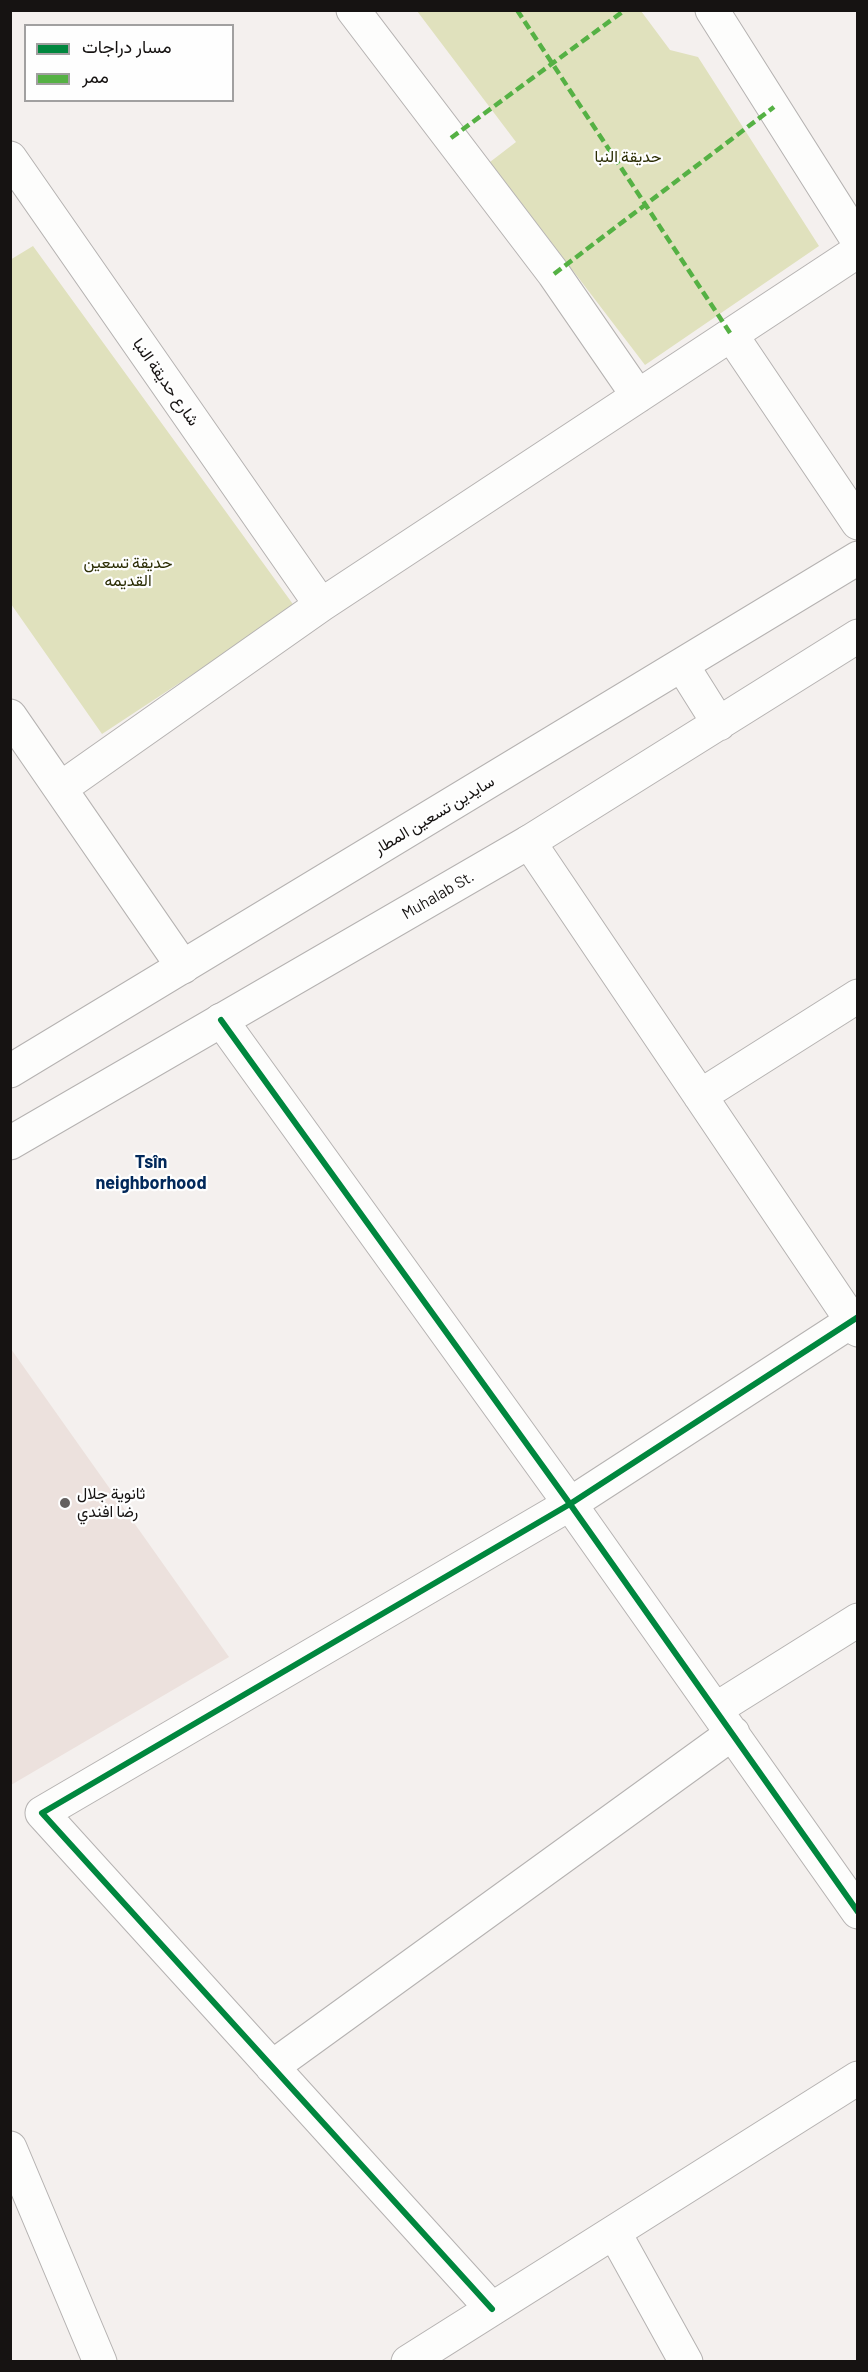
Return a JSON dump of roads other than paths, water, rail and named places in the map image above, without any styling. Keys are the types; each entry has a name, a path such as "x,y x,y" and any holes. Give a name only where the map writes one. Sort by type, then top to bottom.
{"street":[{"path":"352,10 555,274 638,396"},
{"path":"712,10 858,241"},
{"name":"شارع حديقة النبا","path":"10,158 321,605"},
{"path":"61,788 321,605 858,251"},
{"path":"732,336 858,523"},
{"name":"سايدين تسعين المطار","path":"10,1071 858,558"},
{"name":"Muhalab St.","path":"10,1143 529,843 858,636"},
{"path":"682,665 718,724"},
{"path":"10,716 183,967"},
{"path":"492,2309 42,1813 570,1504 856,1323 529,843"},
{"path":"700,1096 858,996"},
{"path":"221,1020 570,1504 858,1912"},
{"path":"272,2067 858,1620"},
{"path":"414,2360 858,2078"},
{"path":"10,2148 100,2361"},
{"path":"614,2232 686,2361"}],"place":[{"name":"ثانوية جلال رضا افندي","path":"65,1503"}],"district":[{"name":"Tsîn neighborhood","path":"151,1172"}],"park label":[{"name":"حديقة النبا","path":"628,157"},
{"name":"حديقة تسعين القديمه","path":"128,572"}]}
